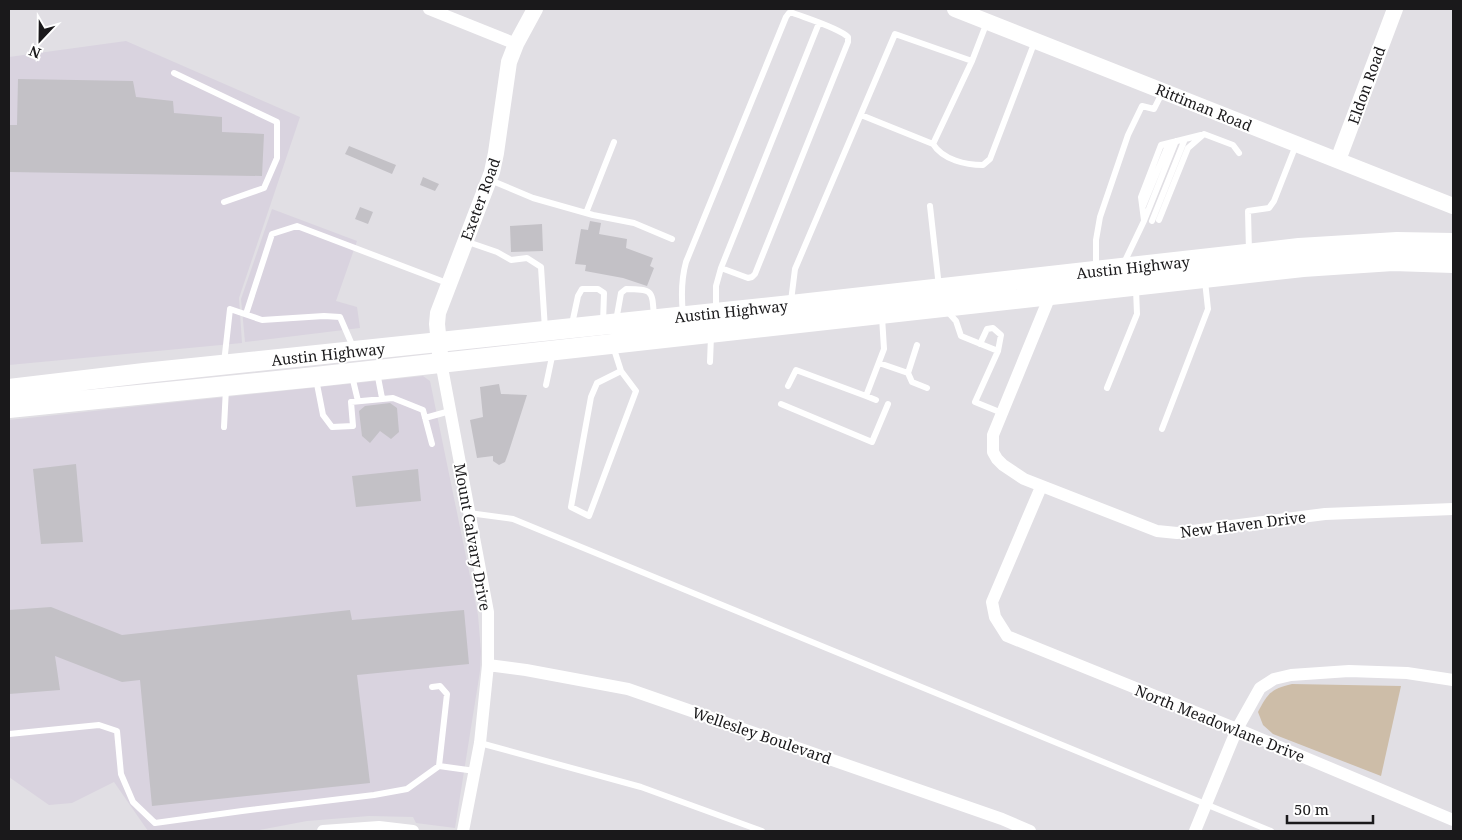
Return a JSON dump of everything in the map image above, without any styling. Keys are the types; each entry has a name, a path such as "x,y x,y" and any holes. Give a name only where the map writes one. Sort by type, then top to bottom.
{"main road":[{"name":"Austin Highway","path":"9,389 144,373 315,377 882,313 940,297 1059,275 1299,248 1397,242 1453,243"},
{"name":"Austin Highway","path":"9,408 225,376 354,351 716,312 791,305 940,297 1051,294 1303,266 1393,261 1453,263"}],"street":[{"path":"429,9 516,44"},
{"name":"Exeter Road","path":"441,362 438,342 438,313 489,180 496,153 509,62 516,44 536,9"},
{"name":"Rittiman Road","path":"955,9 1453,206"},
{"name":"Eldon Road","path":"1338,160 1394,9"},
{"name":"New Haven Drive","path":"1059,275 993,435 994,452 997,459 1014,474 1041,487 1147,529 1177,533 1325,514 1453,509"},
{"name":"Mount Calvary Drive","path":"441,362 488,612 488,665 480,743 463,831"},
{"name":"North Meadowlane Drive","path":"1041,487 992,602 995,617 1007,636 1020,643 1237,729 1453,820"},
{"name":"Wellesley Boulevard","path":"488,665 628,689 974,809 1030,831"},
{"path":"1195,831 1237,729 1260,688 1274,679 1290,675 1350,671 1407,673 1453,680"},
{"path":"323,831 379,827 413,831"}],"lane":[{"path":"683,316 680,294 686,262 786,17 789,13 793,13 844,33 848,37 848,42 754,274 748,278 721,268"},
{"path":"933,144 972,60 987,21"},
{"path":"716,312 716,286 721,268 820,23"},
{"path":"791,305 795,269 895,34 972,60"},
{"path":"861,116 933,144 937,151 947,156 971,165 983,165 990,159 1035,40"},
{"path":"174,72 277,122 277,158 264,188 224,202"},
{"path":"1096,271 1096,240 1100,217 1110,184 1139,110 1142,106 1154,109 1163,91"},
{"path":"1185,139 1155,220 1188,148 1204,134"},
{"path":"1144,222 1141,197 1162,145 1204,134 1233,145 1239,154"},
{"path":"586,213 614,142"},
{"path":"1122,268 1144,222 1173,142"},
{"path":"1249,254 1248,211 1269,208 1274,202 1297,144"},
{"path":"489,180 533,198 586,213 634,223 672,239"},
{"path":"930,206 940,297 956,321 961,336 998,351"},
{"path":"246,314 272,234 297,226 449,284"},
{"path":"465,241 497,252 511,260 527,258 542,267 546,330"},
{"path":"1162,429 1208,310 1205,277"},
{"path":"1107,388 1137,314 1135,285"},
{"path":"572,328 578,296 582,289 598,289 604,293 609,324"},
{"path":"609,324 621,293 626,289 643,289 652,295 654,319"},
{"path":"224,427 225,376 230,309 262,320 324,316 340,317 354,351"},
{"path":"866,396 884,349 882,313"},
{"path":"980,344 987,329 993,328 1001,335 998,351 975,402 1002,413"},
{"path":"710,362 712,332"},
{"path":"612,343 621,371 636,392 589,516 571,507 591,397 597,383 621,371"},
{"path":"908,374 917,345"},
{"path":"546,385 553,349"},
{"path":"879,363 908,374 912,382 927,388"},
{"path":"377,369 382,398"},
{"path":"788,386 796,370 876,400"},
{"path":"351,372 358,401"},
{"path":"315,377 323,415 332,427 353,426 350,402 393,398 422,410 432,444"},
{"path":"781,404 872,442 888,404"},
{"path":"425,418 450,411"},
{"path":"469,513 513,518 1271,831"},
{"path":"432,687 440,686 447,694 439,766"},
{"path":"9,734 99,725 118,731 121,774 133,802 155,823 157,831"},
{"path":"480,743 641,787 762,831"},
{"path":"155,823 242,810 374,795 406,789 439,766 475,771"}],"shaded area":[{"path":"126,41 300,117 239,298 242,343 9,365 9,57"},
{"path":"272,209 357,241 336,301 357,307 360,328 245,342 241,299"},
{"path":"423,376 430,381 478,615 481,652 480,671 455,828 416,823 413,817 369,816 307,821 254,831 148,831 114,782 72,803 49,805 9,777 9,420"},
{"path":"1292,684 1401,686 1381,776 1273,734 1263,725 1258,712 1265,700 1275,690"}],"building":[{"path":"18,79 133,81 136,97 173,101 174,113 222,117 222,132 264,134 262,176 9,172 9,125 17,125"},
{"path":"349,146 396,165 392,174 345,154"},
{"path":"423,177 439,184 435,191 420,185"},
{"path":"360,207 373,212 368,224 355,219"},
{"path":"590,221 601,223 599,234 627,239 626,248 653,258 650,266 654,268 647,286 623,278 585,271 586,265 575,264 581,229 588,230"},
{"path":"542,224 543,251 511,252 510,226"},
{"path":"499,384 501,394 527,395 505,462 499,465 493,461 493,456 477,458 470,420 483,417 480,387"},
{"path":"390,403 397,408 399,432 391,439 380,431 370,443 362,436 359,411 365,406"},
{"path":"76,464 83,542 41,544 33,469"},
{"path":"418,469 421,501 356,507 352,476"},
{"path":"51,607 122,635 350,610 352,620 464,610 469,664 357,675 370,783 152,806 140,680 122,682 55,656 60,690 9,694 9,610"}]}
